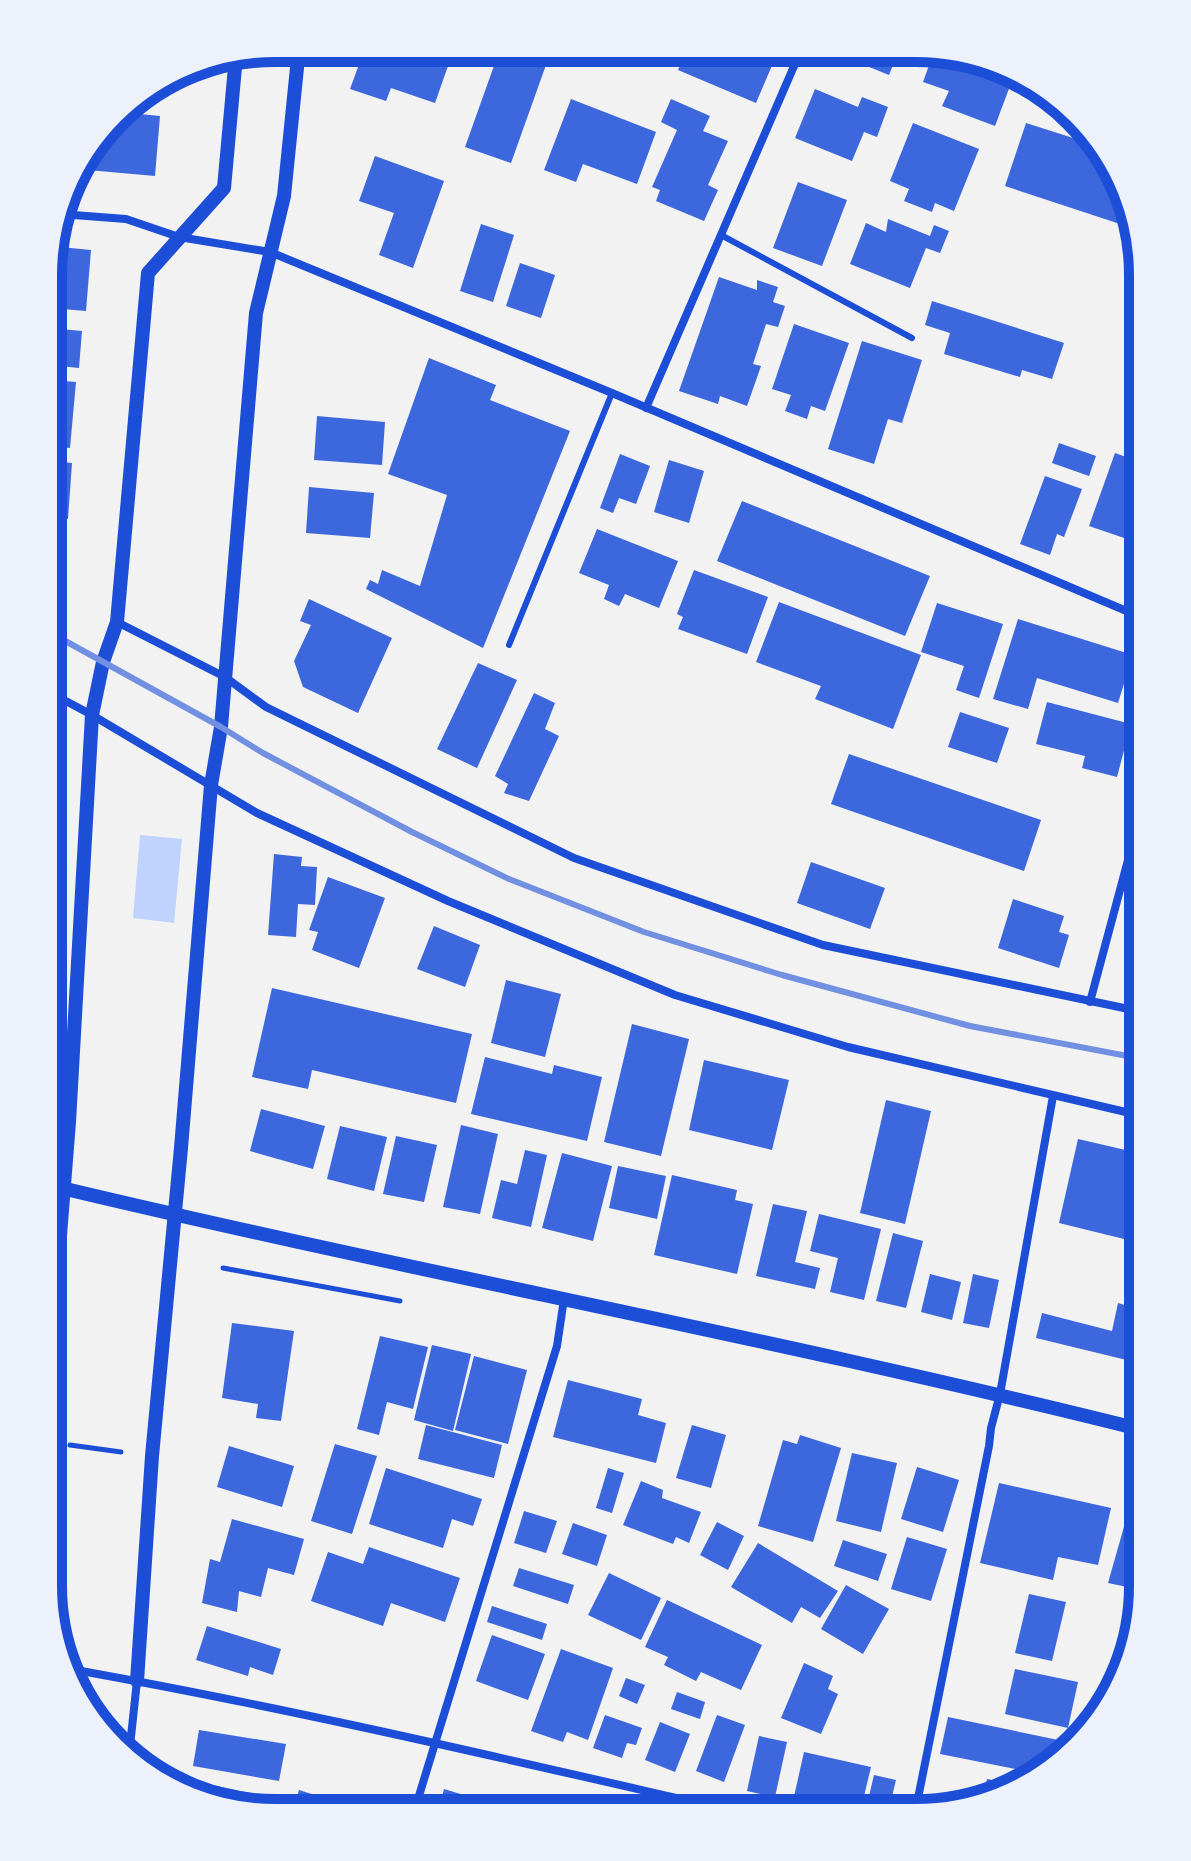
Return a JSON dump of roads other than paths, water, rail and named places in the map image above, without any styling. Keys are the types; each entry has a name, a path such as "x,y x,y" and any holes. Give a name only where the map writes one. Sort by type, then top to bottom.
{"street":[{"path":"130,1741 152,1456 211,785 221,727 256,313 284,196 298,62"},
{"path":"646,408 796,62"},
{"path":"62,1213 92,715 103,662 117,622 148,273 224,188 235,66"},
{"path":"71,215 126,219 179,237 270,252 1129,612"},
{"path":"117,622 225,677 266,707 574,858 823,945 1129,1009"},
{"path":"62,699 257,813 448,901 675,995 848,1047 1129,1113"},
{"path":"1090,1002 1129,856"},
{"path":"918,1799 1000,1394 1053,1096"},
{"path":"64,1188 228,1227 1000,1394 1129,1426"},
{"path":"418,1799 557,1346 565,1298"},
{"path":"80,1671 434,1743 681,1799"}],"lane":[{"path":"721,235 912,338"},
{"path":"509,645 612,393"}],"water":[{"path":"140,835 182,839 174,923 133,918"}],"railway":[{"path":"62,639 263,753 412,832 509,879 644,932 782,975 970,1026 1129,1056"}]}
